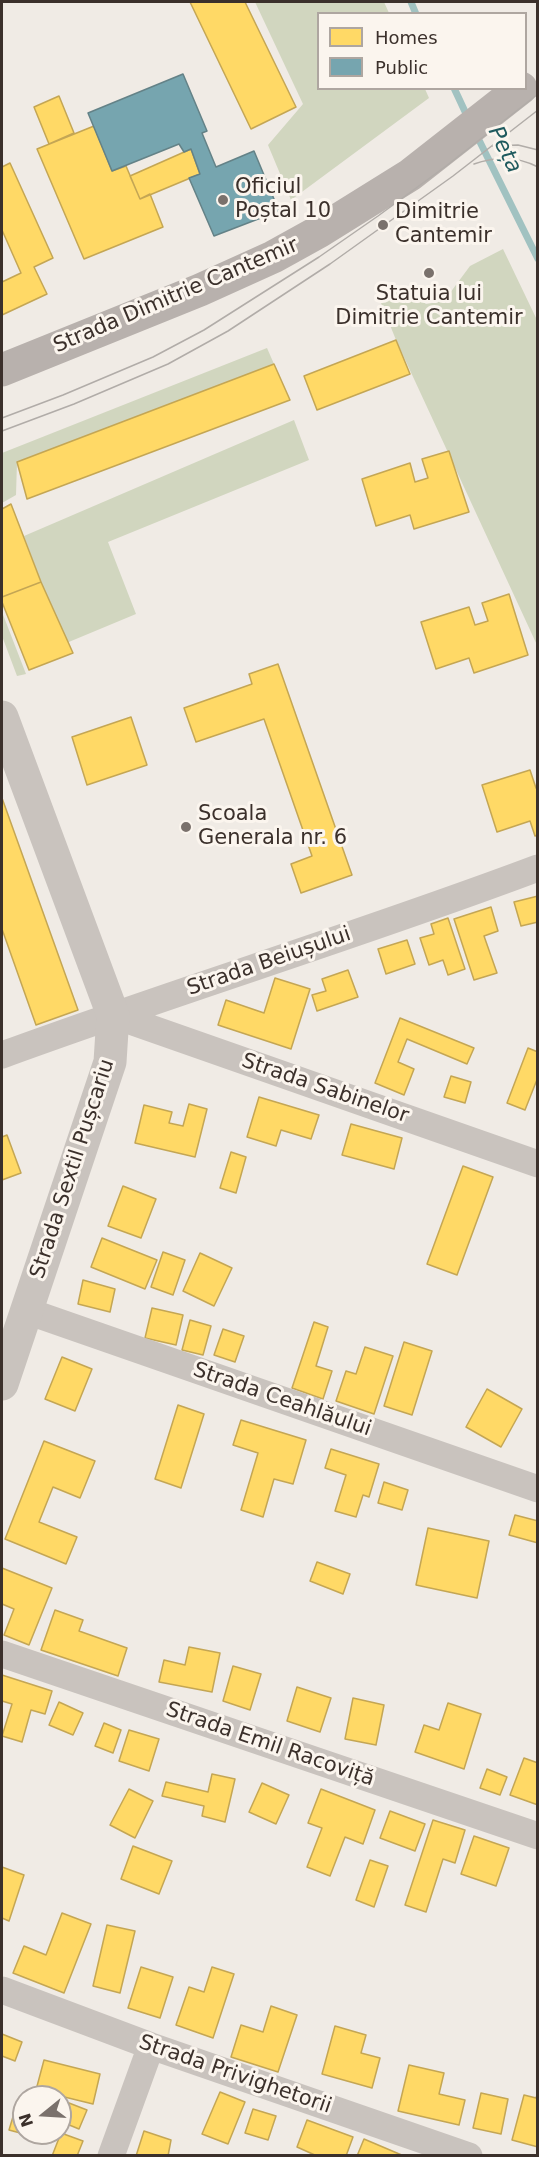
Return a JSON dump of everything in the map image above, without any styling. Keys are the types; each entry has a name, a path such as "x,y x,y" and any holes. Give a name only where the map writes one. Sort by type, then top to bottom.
{"main road":[{"name":"Strada Dimitrie Cantemir","path":"2,379 15,364 200,290 273,258 410,175 518,90"}],"street":[{"name":"Strada Sextil Pușcariu","path":"2,718 113,1015 110,1062 2,1384"},
{"name":"Strada Beiușului","path":"2,1055 431,907 537,868"},
{"name":"Strada Sabinelor","path":"113,1015 537,1164"},
{"name":"Strada Ceahlăului","path":"27,1311 537,1489"},
{"name":"Strada Emil Racoviță","path":"2,1654 537,1836"},
{"name":"Strada Privighetorii","path":"2,1990 150,2046 469,2156"},
{"path":"111,2156 150,2046"}],"green space":[{"path":"255,2 384,2 389,12 317,12 317,90 425,90 429,98 291,200 268,145 303,104"},
{"path":"503,249 537,320 537,645 396,340 379,298 405,287 426,304 444,301 470,266"},
{"path":"267,348 274,364 17,462 16,495 2,503 2,453"},
{"path":"294,420 309,460 108,542 136,614 64,644 24,536"},
{"path":"2,612 26,674 17,676 2,636"}],"building: Homes":[{"path":"190,2 245,2 296,107 251,129"},
{"path":"59,96 74,133 49,144 34,107"},
{"path":"94,126 112,171 126,166 140,199 150,194 163,227 84,259 37,149"},
{"path":"191,149 200,174 140,199 130,176"},
{"path":"10,163 53,258 34,267 47,294 2,315 2,282 21,273 2,230 2,167"},
{"path":"396,340 410,374 317,410 304,376"},
{"path":"274,364 290,400 27,499 17,462"},
{"path":"449,451 469,512 414,529 410,515 376,526 362,479 410,463 415,482 428,478 422,459"},
{"path":"11,504 41,582 2,597 2,509"},
{"path":"41,582 73,653 29,670 2,597"},
{"path":"509,594 528,655 474,673 469,658 436,669 421,622 469,607 475,625 488,621 482,603"},
{"path":"278,664 352,875 301,893 291,864 312,856 264,719 196,742 184,708 252,684 249,674"},
{"path":"131,717 147,765 87,785 72,737"},
{"path":"530,770 536,788 538,788 538,835 535,836 530,821 497,832 482,785"},
{"path":"2,798 78,1010 36,1025 2,929"},
{"path":"538,896 538,922 521,926 514,902"},
{"path":"491,907 498,931 484,936 497,973 474,980 454,919"},
{"path":"448,918 465,969 448,975 443,960 429,965 420,938 434,934 431,924"},
{"path":"407,940 415,964 386,974 378,949"},
{"path":"348,970 358,997 317,1011 312,995 326,991 322,979"},
{"path":"275,978 310,989 291,1049 218,1025 226,1000 264,1013"},
{"path":"400,1018 474,1048 467,1064 407,1039 398,1062 414,1069 404,1095 375,1083"},
{"path":"528,1048 538,1052 538,1077 525,1110 507,1103"},
{"path":"451,1076 471,1082 465,1103 444,1097"},
{"path":"259,1097 319,1115 311,1139 281,1130 276,1146 247,1137"},
{"path":"189,1104 207,1109 195,1157 135,1143 144,1105 172,1112 169,1123 183,1126"},
{"path":"351,1124 402,1138 394,1169 342,1155"},
{"path":"7,1135 21,1173 2,1180 2,1137"},
{"path":"231,1152 246,1157 236,1193 220,1188"},
{"path":"463,1166 493,1177 457,1275 427,1264"},
{"path":"123,1186 156,1199 141,1238 108,1226"},
{"path":"102,1238 157,1260 145,1289 91,1267"},
{"path":"163,1252 185,1260 173,1295 151,1287"},
{"path":"200,1253 232,1268 214,1306 183,1291"},
{"path":"83,1280 115,1289 110,1312 78,1304"},
{"path":"152,1308 183,1315 176,1345 145,1338"},
{"path":"190,1320 211,1326 203,1355 182,1350"},
{"path":"314,1322 328,1327 316,1366 332,1371 323,1399 292,1388"},
{"path":"223,1329 244,1336 235,1362 214,1355"},
{"path":"404,1342 432,1351 412,1415 384,1406"},
{"path":"365,1347 393,1356 374,1414 336,1401 346,1371 356,1374"},
{"path":"62,1357 92,1369 75,1411 45,1399"},
{"path":"487,1389 522,1409 501,1447 466,1427"},
{"path":"178,1405 204,1414 181,1488 155,1479"},
{"path":"241,1420 306,1440 293,1484 274,1479 263,1517 241,1510 258,1453 233,1445"},
{"path":"44,1441 95,1461 80,1498 53,1487 39,1522 77,1537 66,1564 5,1539"},
{"path":"331,1449 379,1464 369,1497 363,1495 356,1517 335,1511 346,1475 325,1468"},
{"path":"384,1482 408,1490 402,1510 378,1503"},
{"path":"515,1515 538,1521 538,1543 509,1535"},
{"path":"428,1528 489,1541 477,1598 416,1585"},
{"path":"317,1562 350,1574 343,1594 310,1581"},
{"path":"2,1568 52,1588 29,1645 4,1635 14,1609 2,1604"},
{"path":"55,1610 83,1620 79,1631 127,1648 118,1676 41,1650"},
{"path":"189,1647 220,1653 212,1692 159,1682 164,1660 185,1665"},
{"path":"233,1666 261,1674 250,1710 223,1701"},
{"path":"2,1675 52,1691 45,1714 31,1710 22,1742 2,1736 12,1704 2,1701"},
{"path":"297,1687 331,1698 320,1732 287,1721"},
{"path":"353,1698 384,1705 376,1745 345,1739"},
{"path":"59,1702 83,1713 73,1735 49,1725"},
{"path":"448,1703 481,1714 464,1769 415,1752 424,1725 439,1730"},
{"path":"104,1723 121,1730 113,1753 95,1746"},
{"path":"129,1730 159,1739 149,1771 119,1761"},
{"path":"524,1758 538,1763 538,1805 510,1795"},
{"path":"487,1769 507,1777 500,1795 480,1788"},
{"path":"212,1774 235,1779 225,1822 202,1816 204,1806 162,1796 166,1782 208,1792"},
{"path":"262,1783 289,1795 276,1824 249,1812"},
{"path":"129,1789 153,1801 135,1838 110,1825"},
{"path":"321,1789 375,1810 363,1844 345,1837 330,1876 307,1867 322,1828 308,1823"},
{"path":"390,1811 425,1824 415,1851 380,1838"},
{"path":"433,1820 465,1830 455,1863 443,1859 426,1912 405,1905"},
{"path":"474,1836 509,1848 496,1886 461,1874"},
{"path":"133,1846 172,1861 159,1894 121,1879"},
{"path":"370,1860 388,1866 374,1907 356,1900"},
{"path":"2,1867 24,1875 9,1921 2,1918"},
{"path":"62,1913 91,1924 64,1993 13,1973 24,1946 46,1955"},
{"path":"107,1925 135,1931 120,1993 93,1986"},
{"path":"141,1967 173,1977 160,2018 128,2008"},
{"path":"212,1967 234,1974 213,2038 176,2025 189,1987 204,1992"},
{"path":"271,2006 297,2015 278,2072 231,2057 241,2025 263,2032"},
{"path":"335,2026 366,2035 361,2053 380,2058 372,2088 322,2074"},
{"path":"2,2034 22,2042 15,2061 2,2056"},
{"path":"44,2060 100,2074 93,2104 72,2099 72,2085 37,2085"},
{"path":"409,2065 444,2073 439,2094 465,2100 459,2125 398,2111"},
{"path":"220,2092 245,2102 228,2144 202,2134"},
{"path":"538,2092 538,2147 512,2140 524,2095 536,2098"},
{"path":"481,2093 508,2099 501,2134 473,2128"},
{"path":"72,2104 87,2110 79,2129 72,2126"},
{"path":"253,2109 276,2116 268,2140 245,2133"},
{"path":"307,2120 353,2137 346,2156 317,2156 297,2147"},
{"path":"144,2131 171,2140 168,2156 136,2156"},
{"path":"72,2137 83,2141 77,2156 52,2156 56,2145 72,2145"},
{"path":"364,2139 404,2156 357,2156"}],"building: Public":[{"path":"183,74 207,131 202,133 216,167 254,151 279,211 214,236 189,178 200,174 191,149 184,152 179,144 112,171 88,113"}],"waterway":[{"name":"Peța","path":"411,2 415,12"},
{"name":"Peța","path":"455,90 468,118"},
{"name":"Peța","path":"476,134 538,259"}],"tram line":[{"path":"2,418 153,357 204,330 319,257 378,216 538,94"},
{"path":"2,431 74,404 168,364 228,331 330,264 453,176 538,110"},
{"path":"492,146 518,145 538,150"},
{"path":"474,164 506,158 538,167"}],"place":[{"name":"Oficiul Poștal 10","path":"223,200"},
{"name":"Dimitrie Cantemir","path":"383,225"},
{"name":"Statuia lui Dimitrie Cantemir","path":"429,273"},
{"name":"Scoala Generala nr. 6","path":"186,827"}]}
